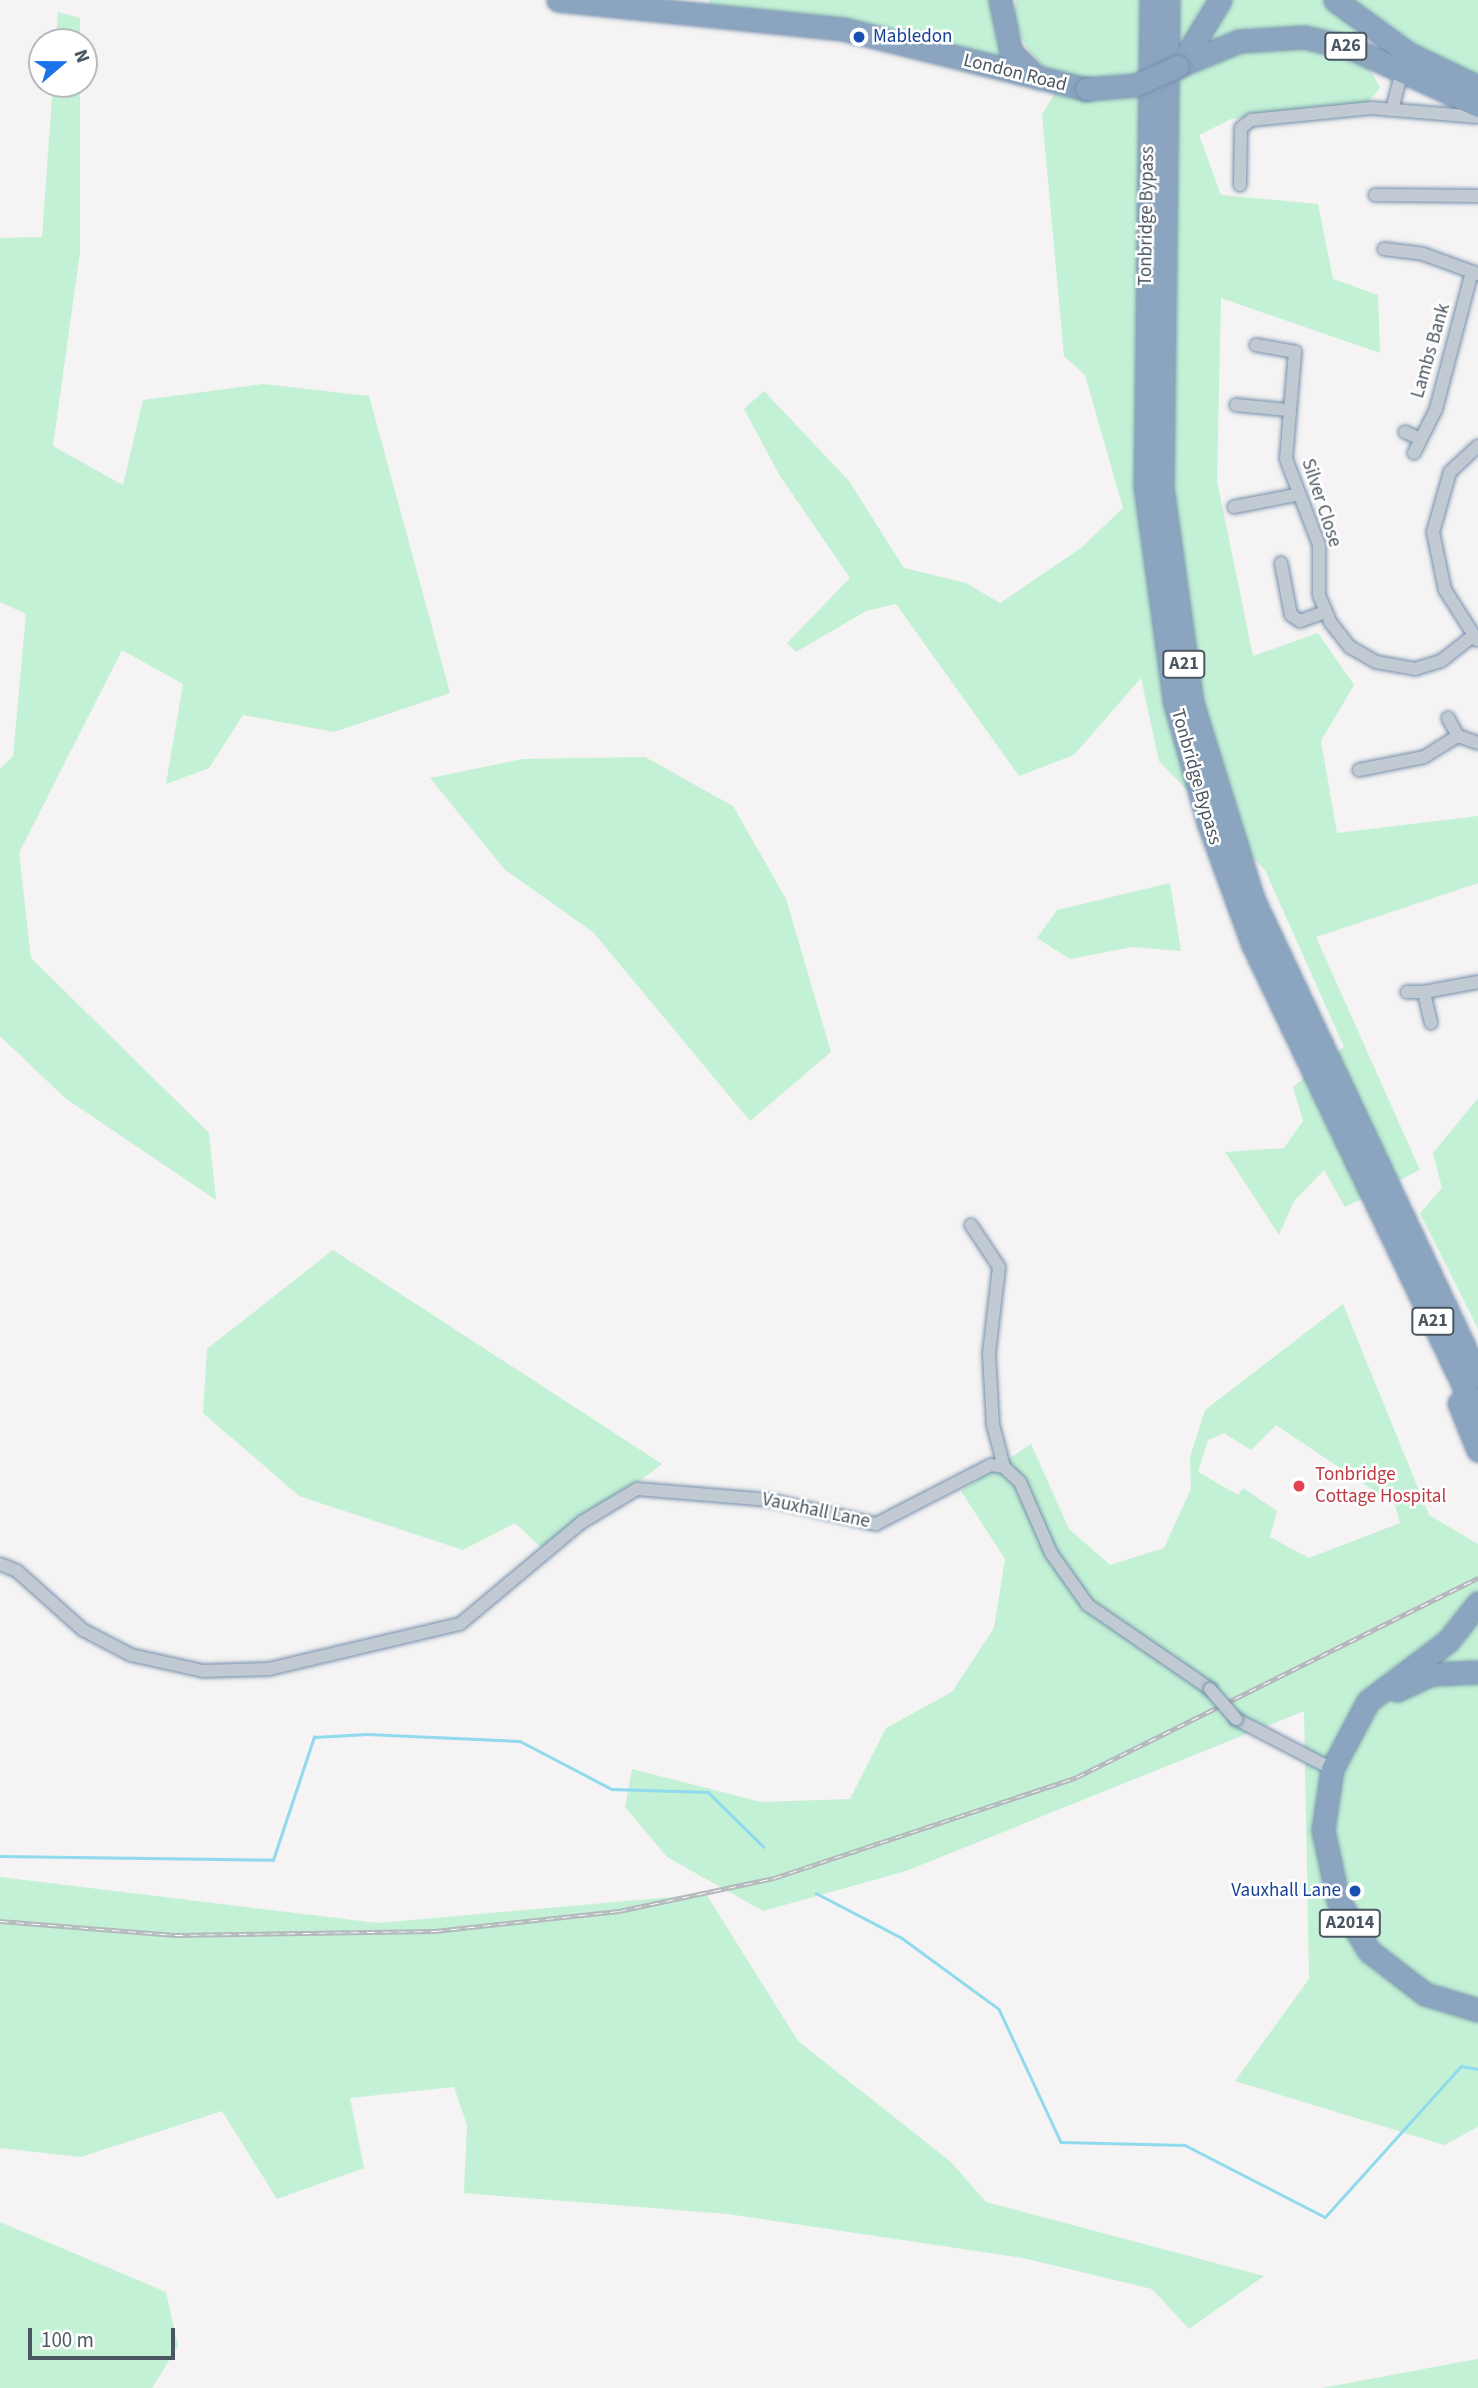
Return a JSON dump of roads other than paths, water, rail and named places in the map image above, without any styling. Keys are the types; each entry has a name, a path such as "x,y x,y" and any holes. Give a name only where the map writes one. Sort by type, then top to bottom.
{"highway":[{"name":"London Road","path":"558,0 843,29 1045,83 1086,89 1136,85 1178,65 1200,47"},
{"name":"Tonbridge Bypass","path":"1151,0 1145,486 1166,659 1195,783 1237,904 1478,1416"},
{"name":"Tonbridge Bypass","path":"1168,0 1162,487 1192,703 1253,900 1478,1376"},
{"path":"1200,47 1220,0"},
{"name":"A26","path":"1335,0 1405,64 1478,106"},
{"path":"1002,7 1011,52 1045,83"},
{"name":"A26","path":"1200,47 1239,41 1304,37 1351,48 1478,87"},
{"path":"1387,1226 1478,1450"},
{"path":"1332,1769 1359,1717 1378,1690 1448,1641 1476,1607"},
{"path":"1359,1717 1416,1679 1478,1672"},
{"name":"A2014","path":"1332,1769 1324,1809 1326,1853 1338,1900 1358,1937 1407,1984 1478,2010"}],"street":[{"path":"1392,110 1405,64"},
{"path":"1240,185 1241,128 1251,120 1392,110 1478,117"},
{"path":"1375,195 1478,196"},
{"path":"1384,249 1423,254 1475,273"},
{"name":"Lambs Bank","path":"1414,453 1436,409 1475,273"},
{"name":"Silver Close","path":"1256,345 1301,352 1288,410 1286,459 1296,495 1318,545 1325,612 1350,647 1376,663 1415,669 1441,661 1475,639"},
{"path":"1236,405 1288,410"},
{"path":"1405,432 1421,439"},
{"path":"1475,639 1445,590 1433,532 1450,472 1478,446"},
{"path":"1234,507 1296,495"},
{"path":"1281,563 1291,615 1300,621 1325,612"},
{"path":"1448,718 1458,736 1478,743"},
{"path":"1359,770 1424,757 1458,736"},
{"path":"1407,992 1424,992 1478,982"},
{"path":"1424,992 1431,1023"},
{"path":"971,1225 999,1267 989,1354 993,1425 1004,1466 1020,1482 1051,1553 1088,1605 1210,1689 1236,1719 1332,1769"},
{"name":"Vauxhall Lane","path":"0,1564 17,1571 83,1630 131,1656 203,1671 269,1669 460,1624 582,1522 637,1489 770,1500 876,1524 900,1517 975,1470 1004,1466"}],"waterway":[{"path":"0,1856 273,1860 314,1737 367,1734 520,1741 612,1789 708,1792 764,1847"},
{"path":"816,1893 902,1938 999,2009 1061,2142 1185,2145 1325,2217 1461,2066 1478,2069"}],"railway":[{"path":"0,1921 175,1935 435,1931 619,1911 774,1878 1077,1777 1478,1578"}],"place":[{"name":"Mabledon","path":"859,37"},
{"name":"Tonbridge Cottage Hospital","path":"1299,1486"},
{"name":"Vauxhall Lane","path":"1355,1891"}]}
